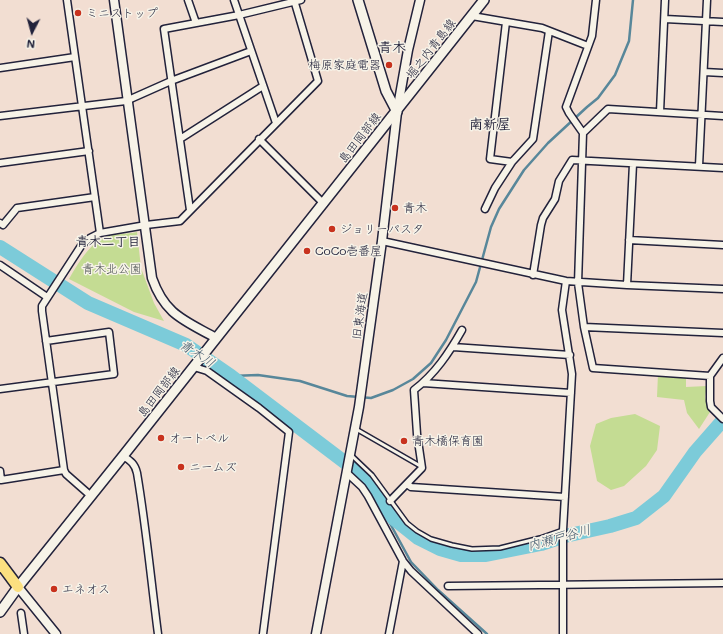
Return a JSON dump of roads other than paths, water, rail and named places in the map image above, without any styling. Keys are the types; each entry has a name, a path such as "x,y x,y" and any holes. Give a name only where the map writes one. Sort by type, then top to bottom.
{"main road":[{"path":"358,0 386,91 397,112"},
{"name":"堀之内青島線","path":"397,112 484,0"},
{"name":"島田岡部線","path":"0,612 18,587 397,112"},
{"path":"0,563 18,587"}],"street":[{"path":"66,0 100,233"},
{"path":"114,0 146,225 152,278 156,289 170,309 179,317 216,338"},
{"path":"188,0 196,23"},
{"path":"234,0 276,123"},
{"name":"旧東海道","path":"316,634 351,455 362,389 382,241 397,112 408,50 420,0"},
{"path":"596,0 592,36 566,106 583,134 578,283 584,327 593,368 710,376"},
{"path":"660,112 665,0"},
{"path":"699,166 707,0"},
{"path":"91,496 66,474 64,470 42,306 81,246 90,238 100,233 180,220 190,210 259,139 318,80 297,1 239,15 164,29 190,210"},
{"path":"472,16 542,28 588,46"},
{"path":"664,19 723,22"},
{"path":"506,22 490,159 512,162"},
{"path":"485,209 495,188 512,162 533,139 549,31"},
{"path":"0,116 128,100 171,81 251,51"},
{"path":"0,68 75,57"},
{"path":"704,72 723,73"},
{"path":"180,139 263,86"},
{"path":"583,134 608,109 723,116"},
{"path":"259,139 324,204"},
{"path":"0,163 88,152"},
{"path":"533,275 541,225 555,199 559,181 572,160 723,168"},
{"path":"627,285 633,164"},
{"path":"0,223 3,224 16,208 95,197"},
{"path":"629,240 723,245"},
{"path":"382,241 491,266 578,283 723,289"},
{"path":"0,265 47,297"},
{"path":"563,634 563,530 572,374 562,310 566,281"},
{"path":"584,327 723,333"},
{"path":"390,501 422,468 417,434 414,390 439,366 462,330"},
{"path":"0,389 114,374 108,332 46,341"},
{"path":"452,347 570,355"},
{"path":"723,358 710,376 711,407 723,419"},
{"path":"195,366 207,371 259,408 289,432 263,634"},
{"path":"423,383 571,393"},
{"path":"123,456 132,461 136,466 146,526 146,545 158,634"},
{"path":"0,471 1,480 64,470"},
{"path":"347,473 365,491 403,560 411,571 478,634"},
{"path":"407,484 411,486 565,497"},
{"path":"389,634 403,560"},
{"path":"448,586 723,583"},
{"path":"18,587 56,634"},
{"path":"21,614 24,634"}],"lane":[{"path":"355,429 422,467"},
{"path":"351,455 372,476 407,523 431,539 472,549 500,548 563,530"}],"waterway":[{"path":"231,376 258,375 300,381 347,396 371,398 393,390 413,379 431,363 446,340 476,282 491,227 499,209 524,170 548,143 598,98 615,75 629,41 633,0"},
{"name":"青木川","path":"0,247 88,303 186,345 231,376 359,473 393,518 418,538 440,549 461,555 486,555 541,544 565,536 610,526 636,518 664,496 695,452 723,420"},
{"path":"373,492 411,562 438,590 487,634"}],"place":[{"name":"ミニストップ","path":"78,13"},
{"name":"梅原家庭電器","path":"389,65"},
{"name":"青木","path":"395,208"},
{"name":"ジョリーパスタ","path":"332,229"},
{"name":"CoCo壱番屋","path":"307,251"},
{"name":"オートベル","path":"161,438"},
{"name":"青木橋保育園","path":"404,441"},
{"name":"ニームズ","path":"181,467"},
{"name":"エネオス","path":"54,589"}],"district":[{"name":"青木","path":"392,48"},
{"name":"南新屋","path":"490,125"},
{"name":"青木二丁目","path":"108,242"}],"park label":[{"name":"青木北公園","path":"112,269"}],"water label":[{"name":"内瀬戸谷川","path":"559,538"}]}
